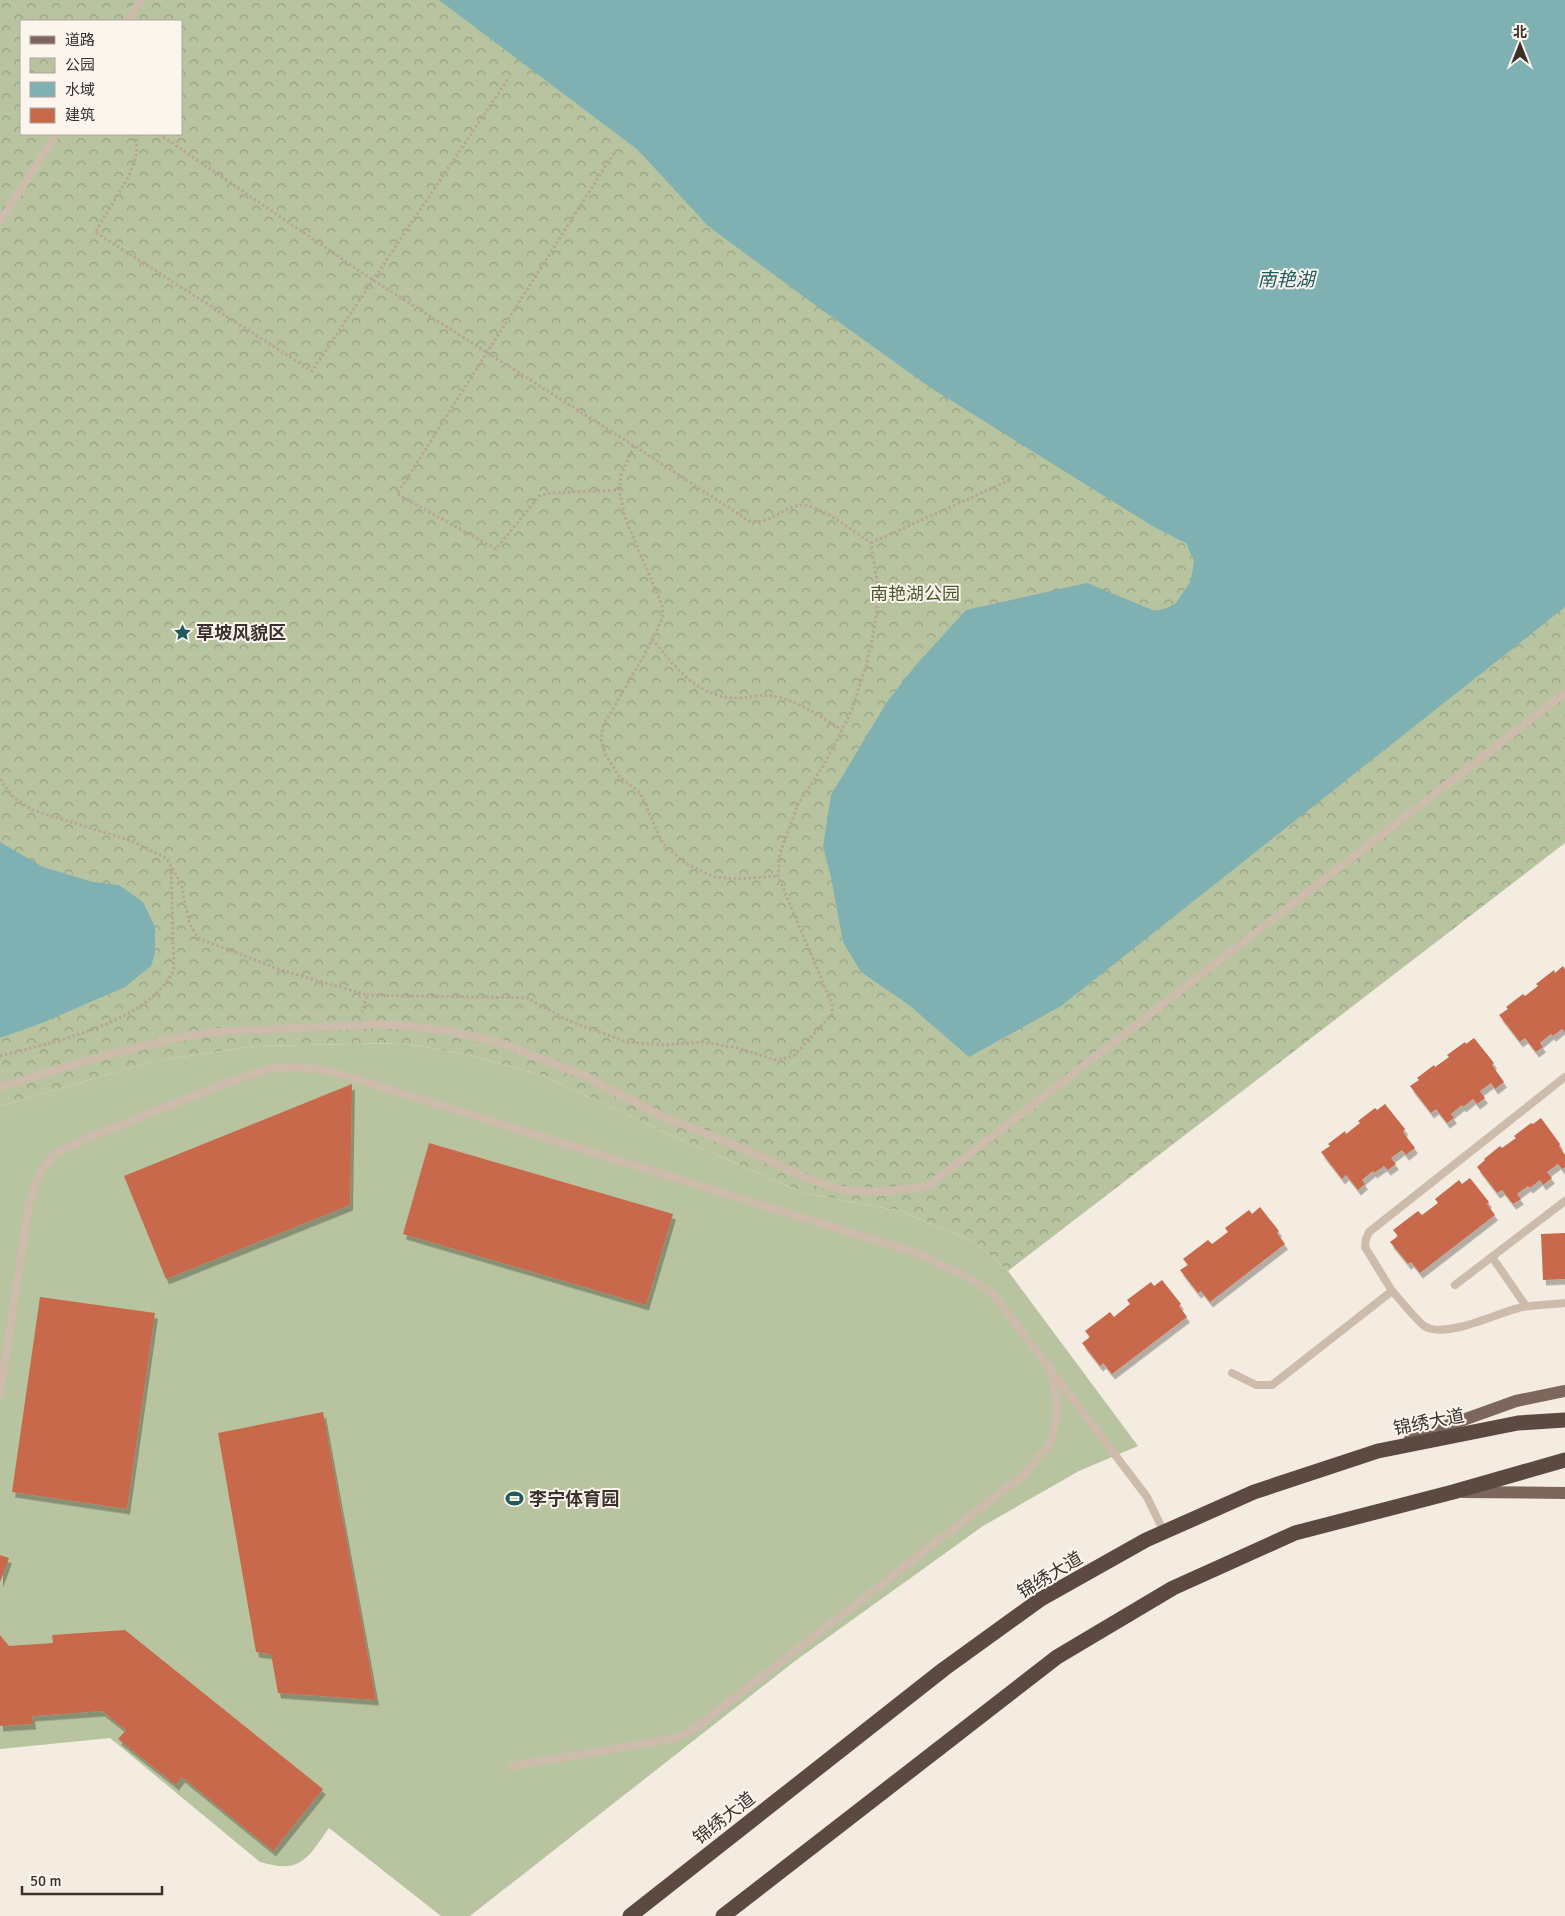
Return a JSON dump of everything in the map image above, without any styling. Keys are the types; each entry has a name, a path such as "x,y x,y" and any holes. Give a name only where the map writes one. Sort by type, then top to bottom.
{"highway":[{"name":"锦绣大道","path":"630,1916 944,1668 1042,1599 1146,1540 1254,1492 1378,1451 1518,1423 1565,1420"},
{"path":"723,1916 1057,1657 1173,1588 1295,1533 1453,1492 1565,1460"}],"main road":[{"path":"1378,1451 1516,1401 1565,1390"},
{"path":"1453,1492 1565,1493"}],"lane":[{"path":"128,20 140,0"},
{"path":"0,222 55,135"},
{"path":"0,1087 88,1060 170,1038 214,1032 384,1024 445,1030 501,1043 587,1077 659,1115 749,1151 810,1180 843,1190 881,1192 928,1186 1565,692"},
{"path":"0,1394 29,1204 40,1172 54,1154 85,1139 234,1080 268,1069 297,1067 330,1071 920,1254 973,1280 994,1295 1049,1366 1147,1498 1164,1532"},
{"path":"1565,1077 1369,1232 1366,1239 1366,1247 1392,1291 1422,1325 1433,1329 1464,1326 1526,1306 1565,1303"},
{"path":"1455,1285 1565,1201"},
{"path":"1492,1257 1526,1306"},
{"path":"1232,1373 1256,1385 1272,1385 1392,1291"},
{"path":"512,1766 673,1739 694,1729 1022,1476 1050,1444 1058,1408 1049,1366"}],"path":[{"path":"136,135 137,153 129,176 95,232 312,371 508,78"},
{"path":"0,779 12,796 32,810 132,842 166,858 180,883 189,922 198,938 278,969 367,995 528,998 569,1021 627,1042 665,1045 702,1042 738,1048 776,1060 794,1056 832,1014 832,1004 778,876 780,853 798,804 824,765 842,730 852,709 866,666 879,594 871,543 813,506 800,505 769,520 758,523 749,521 373,280 160,135"},
{"path":"614,153 397,494 496,549 539,496 551,493 619,490"},
{"path":"634,446 621,475 619,490 626,520 662,605 662,617 652,639 603,726 601,740 606,755 619,776 640,793 663,844 685,862 714,877 738,879 778,876"},
{"path":"871,543 1012,479"},
{"path":"652,639 684,677 709,693 733,698 771,696 796,702 842,730"},
{"path":"0,1056 91,1031 132,1011 158,992 170,978 174,969 171,866"},
{"path":"359,1025 367,995"}],"green space":[{"name":"南艳湖公园","path":"0,0 1565,0 1565,843 1008,1271 973,1241 900,1211 804,1193 675,1137 544,1076 469,1055 403,1043 255,1046 154,1061 0,1106"},
{"name":"李宁体育园","path":"403,1043 469,1055 544,1076 675,1137 804,1193 900,1211 973,1241 1008,1271 1138,1446 1079,1471 983,1526 795,1661 470,1916 441,1916 329,1828 308,1856 294,1865 285,1866 260,1862 110,1738 0,1749 0,1106 154,1061 255,1046"}],"water":[{"name":"南艳湖","path":"439,0 1565,0 1565,607 1061,1006 969,1057 909,1005 861,972 843,942 831,877 823,847 831,795 887,702 915,666 966,610 1087,583 1155,611 1167,608 1176,603 1191,581 1194,561 1186,543 1154,527 928,386 811,302 708,226 638,150"},
{"path":"0,842 43,867 93,882 119,885 143,902 155,927 155,953 151,966 125,987 42,1023 0,1038"}],"building":[{"path":"1563,966 1565,969 1565,1032 1562,1029 1553,1036 1551,1034 1540,1043 1543,1047 1536,1052 1525,1038 1520,1042 1499,1015 1523,994 1525,996 1538,986 1536,984 1554,970 1555,973"},
{"path":"1474,1038 1494,1063 1492,1065 1504,1082 1495,1089 1491,1083 1480,1091 1485,1098 1477,1104 1473,1099 1463,1107 1462,1105 1451,1114 1454,1118 1447,1123 1436,1109 1431,1113 1410,1086 1434,1065 1435,1067 1449,1057 1447,1055"},
{"path":"352,1084 350,1205 166,1279 124,1176"},
{"path":"1385,1104 1405,1129 1403,1132 1415,1148 1406,1155 1402,1150 1391,1158 1396,1164 1388,1170 1384,1166 1374,1173 1373,1171 1362,1180 1365,1184 1358,1190 1346,1175 1342,1179 1321,1152 1345,1131 1346,1134 1360,1123 1358,1121 1375,1108 1377,1110"},
{"path":"1541,1118 1560,1144 1559,1146 1565,1155 1565,1167 1562,1169 1558,1164 1547,1172 1552,1178 1543,1185 1540,1180 1530,1188 1528,1186 1517,1194 1521,1199 1513,1204 1502,1190 1497,1193 1477,1167 1500,1146 1502,1148 1516,1138 1514,1136"},
{"path":"429,1143 673,1214 646,1305 403,1234"},
{"path":"1470,1178 1489,1202 1487,1204 1495,1215 1420,1273 1411,1262 1408,1264 1390,1242 1398,1236 1393,1230 1418,1211 1422,1215 1438,1203 1435,1199 1459,1180 1462,1184"},
{"path":"1260,1207 1279,1231 1277,1233 1285,1244 1210,1302 1201,1291 1198,1293 1180,1270 1188,1265 1183,1259 1208,1240 1212,1244 1228,1232 1225,1228 1249,1210 1252,1214"},
{"path":"1565,1233 1565,1279 1543,1280 1541,1234"},
{"path":"1162,1280 1181,1304 1179,1306 1187,1317 1112,1374 1103,1363 1100,1366 1082,1343 1090,1337 1085,1331 1110,1312 1114,1317 1130,1304 1127,1300 1151,1282 1154,1286"},
{"path":"40,1297 155,1313 127,1509 12,1492"},
{"path":"323,1412 376,1700 278,1693 271,1654 256,1652 218,1433"},
{"path":"0,1555 9,1558 0,1582"},
{"path":"125,1630 323,1789 273,1851 182,1777 176,1785 118,1739 126,1730 102,1711 32,1716 33,1724 0,1726 0,1635 9,1646 53,1643 52,1635"}],"place":[{"name":"草坡风貌区","path":"182,633"},
{"name":"李宁体育园","path":"515,1499"}]}
